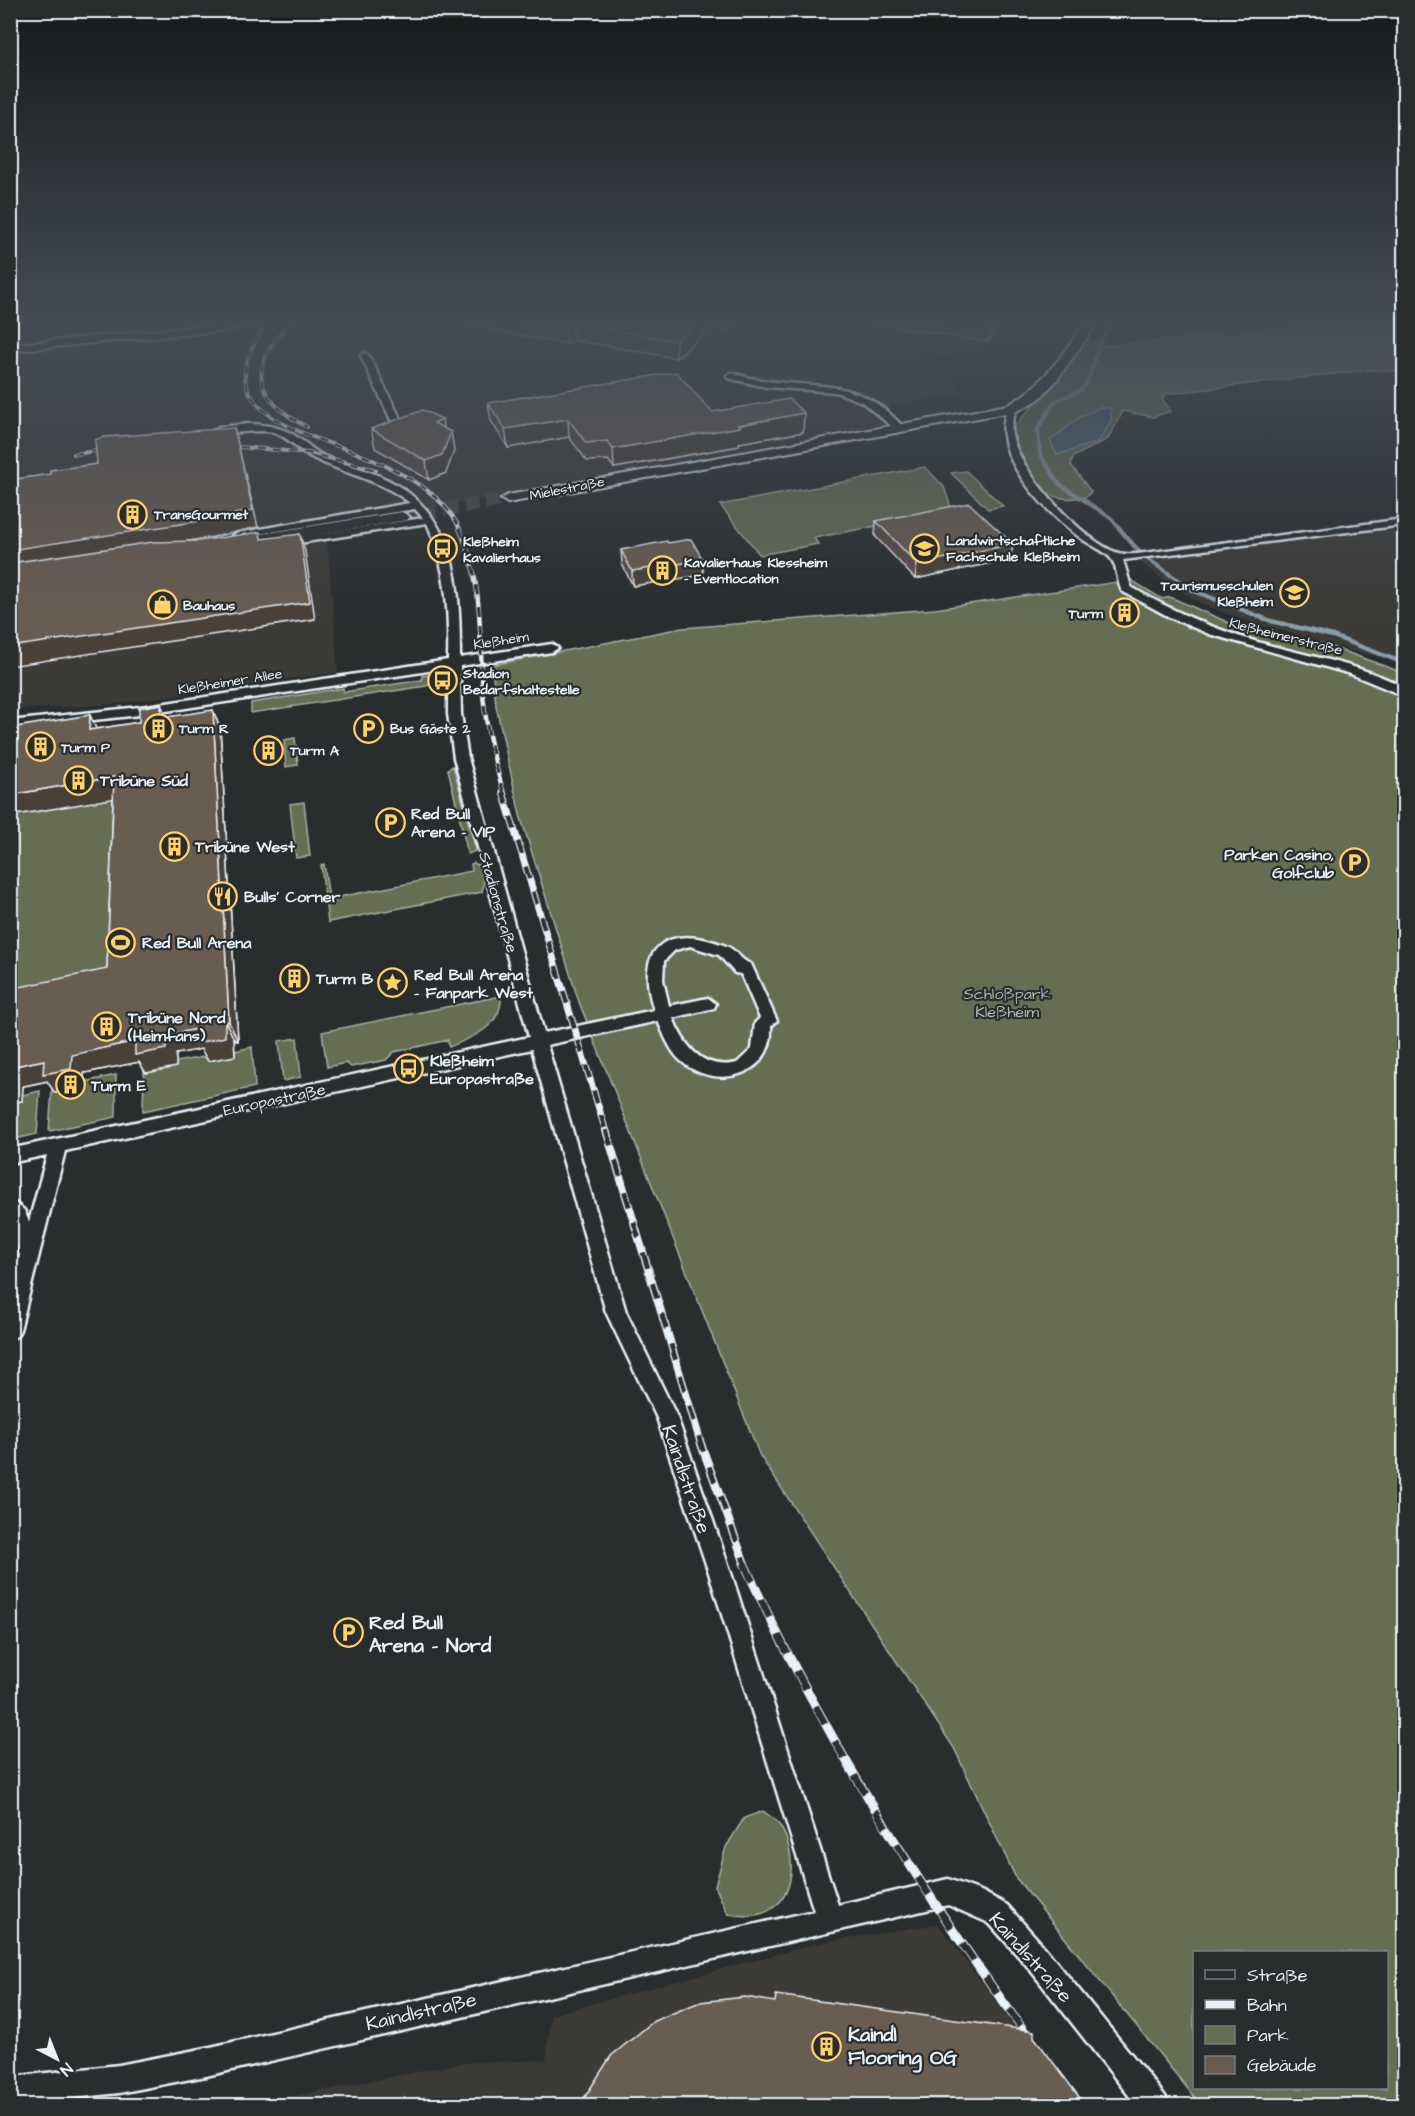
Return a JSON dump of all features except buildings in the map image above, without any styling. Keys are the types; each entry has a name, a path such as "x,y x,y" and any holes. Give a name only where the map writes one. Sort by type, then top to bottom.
{"street":[{"path":"890,421 899,428"},
{"name":"Mielestraße","path":"508,499 940,421"},
{"path":"1008,421 1007,436 1021,466 1052,509 1096,546 1117,557 1137,557 1404,522"},
{"path":"219,430 258,426 273,428 295,439 316,457 378,479 419,506"},
{"path":"215,546 419,506"},
{"name":"Stadionstraße","path":"419,506 442,549 453,598 454,713 460,758 538,1042"},
{"path":"215,546 402,517"},
{"path":"215,546 428,520"},
{"name":"Kleßheimerstraße","path":"1117,557 1125,589 1155,607 1229,638 1337,663 1389,683 1404,693"},
{"name":"Kleßheim","path":"454,661 484,660 552,648"},
{"name":"Kleßheimer Allee","path":"10,725 140,711 454,661"},
{"path":"690,940 724,951 740,969 747,968 769,1021 763,1023 764,1034 761,1048 754,1059 745,1067 724,1071 703,1066 680,1049 665,1013 653,974 657,959 663,950 690,940"},
{"path":"538,1042 708,1004"},
{"name":"Europastraße","path":"10,1156 538,1042"},
{"name":"Kaindlstraße","path":"538,1042 616,1312 630,1348 657,1393 667,1417 720,1574 830,1920"},
{"path":"10,1330 58,1146"},
{"path":"10,1207 18,1216 29,1255"},
{"name":"Kaindlstraße","path":"10,2091 119,2079 206,2062 948,1892 972,1900 998,1914 1037,1958 1155,2106"}],"shaded area":[{"path":"11,421 884,421 889,425 511,495 11,574"},
{"name":"Tourismusschulen Kleßheim","path":"1387,527 1404,541 1404,661 1369,655 1242,620 1201,603 1166,582 1139,561"},
{"path":"327,539 338,672 114,704 11,710 11,579 186,559"},
{"path":"938,1924 1073,2105 245,2106 462,2063 546,2060 551,2015 815,1944"}],"green space":[{"path":"1019,421 1118,421 1108,439 1073,457 1071,465 1091,492 1086,497 1070,498 1054,496 1039,485 1021,454 1015,425"},
{"path":"925,467 944,487 954,516 882,525 814,538 818,544 760,555 720,505"},
{"path":"966,471 1003,506 988,509 951,473"},
{"name":"Schloßpark Kleßheim","path":"1131,580 1162,599 1170,597 1234,625 1273,636 1324,644 1398,671 1404,670 1404,2105 1201,2105 1016,1878 954,1748 760,1456 579,1002 520,815 496,706 492,665 682,628 935,609"},
{"path":"431,675 432,683 426,686 251,713 251,703 343,688 344,692 422,680 422,676"},
{"name":"Red Bull Arena","path":"220,729 238,1041 11,1089 11,764"},
{"path":"295,738 298,765 286,767 284,740"},
{"path":"453,766 474,843 475,851 468,854 448,769"},
{"path":"304,802 310,856 296,858 290,804"},
{"path":"324,864 329,899 472,871 471,864 480,866 484,883 482,892 328,922 321,865"},
{"path":"501,996 497,1015 491,1023 476,1035 449,1047 448,1040 394,1052 386,1060 351,1067 346,1063 327,1067 322,1032"},
{"path":"297,1038 301,1077 283,1081 279,1041"},
{"path":"252,1047 255,1087 143,1111 144,1069 176,1067 176,1062 208,1056 234,1056 235,1051"},
{"path":"116,1075 116,1117 49,1131 52,1089"},
{"path":"40,1091 37,1134 11,1140 10,1103 21,1101 22,1095"},
{"path":"763,1811 779,1824 785,1835 791,1857 790,1880 781,1900 768,1911 745,1916 728,1914 715,1886 726,1847 744,1818"}],"water":[{"path":"1075,421 1111,421 1098,442 1057,455 1050,441"}],"waterway":[{"path":"1043,421 1038,429 1040,454 1058,483 1111,518 1120,529"},
{"path":"1119,528 1142,555 1194,591 1271,621 1333,636 1404,663"}],"tunnel":[{"path":"402,517 508,499"}],"railway":[{"path":"279,421 304,434 369,458 412,480 440,501 460,529"},
{"path":"297,421 307,427"},
{"path":"240,447 309,453 376,470"},
{"path":"74,454 112,449"},
{"path":"459,528 473,568 477,589 484,707 504,794"},
{"path":"503,792 606,1132"},
{"path":"606,1130 702,1447 745,1564"},
{"path":"744,1563 806,1689 876,1811 952,1929 1034,2044"}],"place":[{"name":"TransGourmet","path":"133,514"},
{"name":"Landwirtschaftliche Fachschule Kleßheim","path":"925,548"},
{"name":"Kleßheim Kavalierhaus","path":"442,549"},
{"name":"Kavalierhaus Klessheim - Eventlocation","path":"663,570"},
{"name":"Tourismusschulen Kleßheim","path":"1294,593"},
{"name":"Bauhaus","path":"162,605"},
{"name":"Turm","path":"1124,613"},
{"name":"Stadion Bedarfshaltestelle","path":"442,681"},
{"name":"Turm R","path":"158,728"},
{"name":"Bus Gäste 2","path":"369,728"},
{"name":"Turm P","path":"40,747"},
{"name":"Turm A","path":"269,750"},
{"name":"Tribüne Süd","path":"79,780"},
{"name":"Red Bull Arena - VIP","path":"390,822"},
{"name":"Tribüne West","path":"174,846"},
{"name":"Parken Casino, Golfclub","path":"1355,863"},
{"name":"Bulls' Corner","path":"223,896"},
{"name":"Red Bull Arena","path":"121,942"},
{"name":"Turm B","path":"295,978"},
{"name":"Red Bull Arena - Fanpark West","path":"393,983"},
{"name":"Tribüne Nord (Heimfans)","path":"107,1026"},
{"name":"Kleßheim Europastraße","path":"409,1069"},
{"name":"Turm E","path":"70,1085"},
{"name":"Red Bull Arena - Nord","path":"348,1633"},
{"name":"Kaindl Flooring OG","path":"827,2046"}]}
